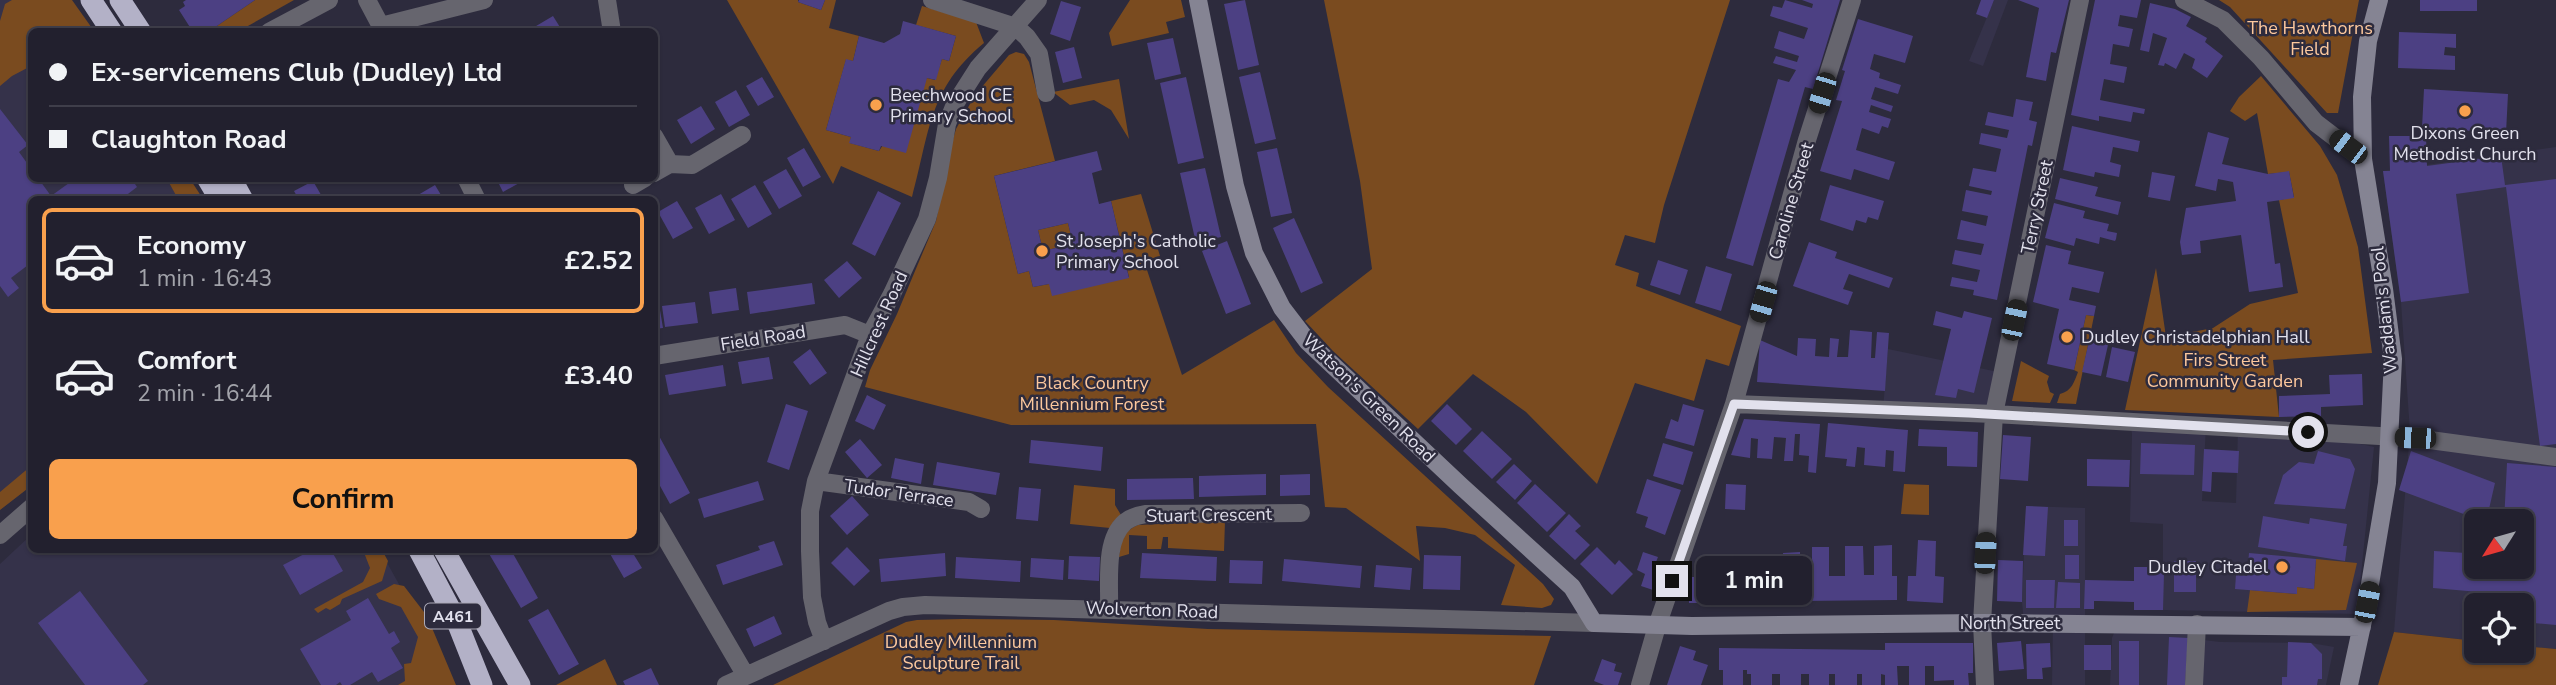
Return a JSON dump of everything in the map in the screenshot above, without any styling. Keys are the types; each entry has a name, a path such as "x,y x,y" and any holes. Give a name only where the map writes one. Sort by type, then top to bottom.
{"highway":[{"path":"91,0 109,28"},
{"path":"120,0 138,28"},
{"name":"A461","path":"421,553 457,622 482,685"},
{"name":"A461","path":"446,553 520,685"},
{"path":"505,656 537,685"}],"street":[{"path":"276,28 329,0"},
{"path":"367,0 381,28"},
{"path":"386,28 484,0"},
{"path":"607,0 611,28"},
{"path":"932,0 1016,27 1039,54 1046,93"},
{"name":"Hillcrest Road","path":"824,641 817,622 813,597 810,551 810,511 816,481 870,335 927,219 938,178 944,137 955,104 978,68 1038,0"},
{"name":"Watson's Green Road","path":"1198,0 1235,186 1254,253 1282,308 1308,342 1572,587 1594,623"},
{"name":"Caroline Street","path":"1640,685 1657,626 1734,404 1807,140 1852,0"},
{"name":"Terry Street","path":"1985,685 1982,623 1994,414 2081,0"},
{"path":"2185,0 2223,20 2261,58 2316,123 2363,159"},
{"name":"Waddam's Pool","path":"2349,685 2387,483 2393,359 2385,289 2363,159 2362,97 2368,41 2379,0"},
{"path":"662,169 691,165 742,135"},
{"name":"Field Road","path":"658,355 845,325 870,335"},
{"path":"1734,404 1994,414 2415,438 2556,457"},
{"name":"Tudor Terrace","path":"816,481 969,502 981,509"},
{"path":"0,535 28,510"},
{"name":"Stuart Crescent","path":"1109,609 1112,547 1125,522 1146,514 1301,513"},
{"path":"658,525 746,676"},
{"name":"Wolverton Road","path":"726,685 903,607 953,604 1594,623"},
{"name":"North Street","path":"1594,623 1657,626 1982,623 2362,627"},
{"path":"2194,685 2197,624"}],"shaded area":[{"path":"0,0 63,0 36,28 28,28 28,182 169,182 177,196 28,196 28,488 0,510"},
{"path":"1994,0 2008,0 1983,66 1969,61"},
{"path":"2556,147 2556,649 2534,647 2534,593 2464,593 2464,640 2394,632 2410,432 2401,302 2383,171"},
{"path":"1888,349 2003,373 1994,414 1883,409"},
{"path":"2130,422 2206,426 2202,501 2236,503 2238,428 2308,432 2374,447 2357,614 2163,610 2163,524 2130,522"},
{"path":"2026,506 2085,508 2085,685 2052,685 2053,623 2024,623 2022,602"},
{"path":"28,538 28,553 382,553 426,633 448,685 0,685 0,564"},
{"path":"2118,623 2188,624 2188,638 2220,642 2311,643 2334,647 2326,685 2110,685 2112,638"}],"green space":[{"path":"12,0 72,0 92,28 28,28 28,68 0,86 0,21 5,4"},
{"path":"255,0 294,0 244,28 214,28"},
{"path":"727,0 798,0 821,10 825,0 836,0 829,28 859,36 853,61 846,60 826,130 851,137 850,143 879,151 927,78 935,80 942,59 949,61 956,36 916,25 922,6 976,22 984,43 966,60 941,95 928,132 912,197 841,166 833,184"},
{"path":"1130,0 1181,0 1185,17 1166,22 1169,33 1112,46 1109,33"},
{"path":"1324,0 1730,0 1664,205 1655,243 1625,235 1615,265 1639,273 1636,286 1741,326 1729,366 1706,359 1694,401 1635,383 1597,484 1526,412 1473,374 1418,429 1333,351 1305,321 1372,269 1360,181"},
{"name":"The Hawthorns Field","path":"2219,0 2359,0 2338,113 2327,113 2230,7"},
{"name":"St Joseph's Catholic Primary School","path":"1016,52 1024,54 1029,62 1055,161 994,176 1018,274 1029,271 1033,287 1129,277 1111,201 1141,194 1160,256 1144,261 1182,375 1274,320 1296,353 1328,387 1543,584 1554,599 1551,605 1542,608 1501,605 1515,565 1475,535 1445,528 1416,526 1420,561 1346,508 1325,507 1316,424 1011,425 865,387 936,221 956,129 975,95 1009,55"},
{"name":"Firs Street Community Garden","path":"2261,76 2320,146 2337,175 2358,247 2372,353 2273,360 2279,417 2125,410 2156,268 2166,337 2213,328 2250,304 2298,293 2279,200 2294,197 2289,172 2268,174 2257,113 2245,121 2230,111 2239,97"},
{"path":"1119,79 1129,139 1111,110 1094,100 1070,105 1053,92"},
{"path":"169,182 192,182 201,196 176,196"},
{"path":"1068,223 1073,244 1043,251 1038,230"},
{"path":"2086,315 2094,316 2076,404 2057,403 2060,394 2072,386 2078,372 2074,370"},
{"path":"2021,361 2049,376 2047,382 2050,392 2054,394 2050,403 2012,401"},
{"path":"28,469 28,488 0,510 0,492"},
{"path":"1904,484 1929,485 1929,515 1901,514"},
{"path":"1074,485 1115,489 1115,505 1121,515 1110,528 1070,524"},
{"path":"1225,521 1224,551 1168,548 1168,537 1163,537 1161,549 1147,549 1147,536 1129,535 1129,554 1119,557 1124,538 1129,530 1138,525"},
{"path":"364,553 384,553 388,561 382,581 342,599 340,604 330,610 326,608 318,613 314,609 363,582 370,568"},
{"path":"2316,559 2357,563 2346,610 2247,612 2250,590 2297,594 2297,587 2314,589"},
{"path":"394,584 404,586 427,616 456,685 398,685 405,681 404,664 411,663 418,637 401,607 379,599 376,594"},
{"name":"Dudley Millennium Sculpture Trail","path":"964,619 1054,620 1208,629 1551,636 1534,685 773,685 906,622"},
{"path":"2394,632 2464,640 2464,663 2534,663 2534,647 2556,649 2556,685 2378,685"},
{"path":"605,659 617,685 556,685"}],"building":[{"path":"255,0 214,28 190,28 179,10 185,6 183,2"},
{"path":"825,0 821,10 798,2"},
{"path":"1245,0 1259,65 1238,70 1224,4"},
{"path":"1785,0 1812,8 1813,4 1802,0 1840,0 1813,89 1805,87 1753,266 1726,258 1778,79 1789,82 1796,70 1773,63 1776,56 1797,62 1799,56 1774,48 1779,31 1804,39 1808,28 1770,16 1773,6 1782,8"},
{"path":"1981,0 1994,0 1987,18 1976,14"},
{"path":"2018,0 2069,0 2056,53 2051,52 2046,81 2026,77 2039,8"},
{"path":"2095,0 2141,0 2137,18 2120,15 2118,26 2133,29 2129,47 2113,44 2110,64 2127,67 2124,83 2104,79 2100,100 2145,109 2144,114 2133,112 2131,122 2099,116 2099,121 2071,115"},
{"path":"2420,0 2477,0 2477,11 2420,11"},
{"path":"1061,1 1081,7 1070,41 1050,34"},
{"path":"2150,3 2175,9 2191,17 2186,26 2207,38 2205,42 2223,56 2207,78 2192,68 2195,59 2184,53 2176,69 2165,63 2164,66 2158,65 2167,38 2153,33 2149,52 2140,50"},
{"path":"553,16 560,28 533,28"},
{"path":"1858,19 1913,36 1905,63 1874,54 1870,69 1880,73 1879,78 1901,85 1898,94 1875,87 1871,99 1893,106 1891,112 1871,105 1869,112 1891,119 1888,128 1882,126 1879,134 1862,128 1856,150 1895,162 1889,180 1854,169 1851,180 1820,171 1842,101 1836,100"},
{"name":"Beechwood CE Primary School","path":"903,21 956,36 949,61 942,59 936,80 927,78 906,153 881,146 879,151 849,143 851,137 826,130 846,59 853,61 859,36 884,43 900,34"},
{"path":"2399,32 2456,34 2456,48 2445,47 2444,55 2455,56 2455,70 2398,68"},
{"path":"1173,38 1181,74 1155,80 1147,43"},
{"path":"1074,47 1082,78 1063,83 1055,52"},
{"path":"1260,72 1276,139 1255,144 1239,77"},
{"path":"762,77 774,97 758,106 746,86"},
{"path":"1186,77 1204,158 1178,164 1160,83"},
{"name":"Dixons Green Methodist Church","path":"2424,89 2508,94 2506,133 2422,128"},
{"path":"736,90 750,115 729,127 715,102"},
{"path":"2016,99 2033,102 2029,120 2037,122 2032,146 2028,145 1997,300 1973,295 1974,290 1950,286 1952,277 1977,282 1980,270 1952,264 1955,250 1981,255 1984,244 1957,239 1961,220 1986,226 1988,216 1962,211 1966,190 1991,195 1992,191 1969,186 1973,168 1996,172 2001,149 1979,144 1981,133 2007,138 2009,130 1985,125 1988,112 2013,117"},
{"path":"701,106 715,129 691,144 677,120"},
{"path":"0,109 28,145 19,152 28,164 28,182 41,182 51,196 28,196 28,265 11,278 19,288 8,297 0,286"},
{"path":"2072,126 2140,141 2138,152 2113,147 2110,162 2121,165 2119,177 2095,172 2094,177 2063,170"},
{"path":"2208,132 2229,138 2222,164 2268,174 2289,171 2294,198 2267,202 2275,264 2280,263 2283,287 2249,292 2241,235 2200,241 2201,253 2182,255 2180,242 2186,208 2236,201 2233,182 2218,179 2216,191 2195,186"},
{"path":"2389,136 2426,136 2427,166 2501,156 2505,185 2556,179 2556,444 2540,446 2506,187 2456,194 2469,293 2401,302 2383,171 2390,171"},
{"path":"804,148 821,177 803,187 787,158"},
{"path":"1277,148 1292,213 1271,217 1257,152"},
{"path":"1097,151 1102,170 1092,173 1099,204 1111,201 1129,278 1052,296 1049,284 1033,287 1029,271 1018,274 994,176","holes":["1068,223 1073,244 1043,251 1038,230"]},
{"path":"1205,168 1221,237 1196,243 1180,173"},
{"path":"786,169 802,196 779,209 763,182"},
{"path":"2152,172 2175,176 2170,201 2148,197"},
{"path":"2060,178 2098,187 2095,196 2121,202 2118,215 2055,199"},
{"path":"70,182 134,182 137,187 125,196 51,196"},
{"path":"314,182 322,196 297,196 294,191"},
{"path":"498,182 521,182 503,192"},
{"path":"435,185 442,196 419,196"},
{"path":"755,185 772,214 748,228 731,199"},
{"path":"1830,185 1884,201 1878,220 1868,217 1866,223 1856,220 1853,231 1820,220"},
{"path":"878,191 901,203 875,256 852,244"},
{"path":"721,194 735,220 709,234 695,208"},
{"path":"677,201 693,228 673,239 658,212"},
{"path":"2054,203 2085,211 2083,218 2109,224 2107,231 2117,233 2115,241 2100,237 2099,244 2076,238 2074,246 2045,238"},
{"path":"1294,218 1323,283 1301,293 1273,228"},
{"path":"1227,241 1251,304 1226,314 1202,251"},
{"path":"1809,242 1837,252 1835,258 1893,278 1889,288 1849,274 1843,289 1853,292 1848,305 1793,286"},
{"path":"2046,245 2071,251 2068,264 2104,272 2099,293 2072,287 2069,300 2096,306 2094,316 2086,315 2074,370 2047,364 2059,309 2033,302"},
{"path":"1658,260 1688,270 1680,295 1650,285"},
{"path":"847,261 862,278 839,298 824,280"},
{"path":"1706,266 1732,274 1721,311 1695,303"},
{"path":"812,283 815,304 750,314 747,292"},
{"path":"736,288 739,310 712,314 709,292"},
{"path":"695,302 698,323 665,327 662,306"},
{"path":"658,304 663,328 658,329"},
{"path":"1936,311 1962,318 1964,311 1992,318 1974,393 1958,389 1956,398 1935,395 1951,329 1933,325"},
{"path":"1850,330 1872,332 1871,358 1875,358 1877,332 1889,333 1885,391 1757,382 1760,340 1797,356 1798,338 1816,339 1815,356 1829,357 1830,338 1839,339 1837,357 1848,357"},
{"path":"2089,341 2108,345 2101,376 2082,372"},
{"path":"2112,347 2135,352 2128,382 2106,377"},
{"path":"810,349 827,373 810,385 793,362"},
{"path":"769,357 773,379 742,384 738,362"},
{"path":"723,365 726,386 669,395 665,375"},
{"path":"2362,374 2363,405 2321,407 2321,416 2279,417 2279,396 2330,394 2329,375"},
{"path":"867,395 886,405 874,430 855,421"},
{"path":"786,404 808,411 789,470 767,462"},
{"path":"1447,404 1472,429 1456,445 1431,421"},
{"path":"1683,404 1704,410 1694,446 1665,438 1671,419 1678,422"},
{"path":"1744,419 1820,424 1816,473 1808,472 1809,456 1799,455 1800,434 1795,434 1793,461 1784,461 1786,438 1774,437 1772,459 1757,458 1758,439 1751,438 1750,458 1731,455"},
{"path":"1828,423 1908,430 1905,472 1893,471 1894,451 1886,450 1885,467 1864,465 1865,448 1857,447 1855,467 1846,466 1847,459 1825,457"},
{"path":"1919,429 1978,432 1977,467 1947,466 1947,447 1918,446"},
{"path":"1482,431 1512,459 1492,479 1463,451"},
{"path":"658,434 690,493 670,504 658,482"},
{"path":"2003,435 2031,437 2028,481 2000,479"},
{"path":"860,439 882,465 867,478 845,452"},
{"path":"1031,440 1103,447 1101,471 1029,463"},
{"path":"1663,443 1693,452 1683,485 1653,476"},
{"path":"2141,443 2195,445 2194,475 2140,474"},
{"path":"2204,449 2239,451 2238,473 2212,472 2211,492 2202,491"},
{"path":"2318,451 2350,459 2355,469 2345,509 2274,504 2283,475 2299,462 2314,464"},
{"path":"2411,451 2495,483 2489,509 2464,509 2464,514 2399,490"},
{"path":"895,458 924,464 921,484 891,478"},
{"path":"2087,459 2130,460 2129,487 2087,486"},
{"path":"937,462 1000,473 996,495 933,485"},
{"path":"2507,463 2556,467 2556,625 2534,623 2534,593 2490,593 2433,588 2434,551 2464,553 2464,579 2534,579 2534,509 2505,509"},
{"path":"1514,464 1532,481 1515,500 1496,482"},
{"path":"1266,474 1266,495 1199,497 1199,476"},
{"path":"1310,474 1310,495 1280,496 1280,475"},
{"path":"1193,478 1194,499 1127,500 1127,479"},
{"path":"1647,479 1681,490 1665,535 1645,527 1648,517 1636,513"},
{"path":"758,481 764,500 704,518 698,499"},
{"path":"1535,484 1566,513 1547,532 1517,503"},
{"path":"1726,484 1746,485 1745,510 1725,509"},
{"path":"1019,487 1041,489 1038,521 1016,519"},
{"path":"852,496 869,515 847,535 830,516"},
{"path":"2026,506 2048,507 2045,556 2023,555"},
{"path":"1569,514 1581,526 1575,531 1590,545 1575,560 1549,536"},
{"path":"2263,516 2309,524 2310,518 2347,524 2343,546 2347,546 2345,561 2258,547"},
{"path":"2064,520 2078,520 2078,546 2064,546"},
{"path":"1918,540 1936,541 1935,576 1944,577 1943,603 1907,601 1908,576 1916,576"},
{"path":"774,541 783,565 723,585 716,565 760,550 758,546"},
{"path":"1892,545 1892,576 1897,576 1897,600 1716,602 1716,556 1727,556 1727,576 1732,576 1732,556 1756,556 1755,576 1765,575 1765,556 1776,556 1776,577 1784,577 1783,553 1800,552 1800,576 1812,576 1812,547 1829,547 1829,576 1845,576 1845,546 1863,546 1864,575 1874,575 1874,546"},
{"path":"847,547 870,571 854,586 831,563"},
{"path":"1597,547 1615,565 1619,560 1633,574 1612,595 1580,564"},
{"path":"1643,552 1658,557 1654,567 1666,571 1659,592 1641,586 1645,574 1637,570"},
{"path":"306,553 333,553 343,571 300,595 283,565"},
{"path":"489,553 513,553 538,598 521,608"},
{"path":"610,553 633,553 642,568 624,578"},
{"path":"945,553 946,576 881,582 879,559"},
{"path":"1142,553 1217,557 1216,581 1140,578"},
{"name":"Dudley Citadel","path":"2249,553 2316,559 2314,589 2297,587 2297,594 2235,589 2236,575 2247,576"},
{"path":"1424,555 1461,556 1460,590 1423,589"},
{"path":"2065,555 2079,555 2079,579 2065,579"},
{"path":"1069,556 1100,557 1099,581 1068,579"},
{"path":"956,557 1021,561 1020,582 955,578"},
{"path":"1031,558 1064,560 1063,580 1030,577"},
{"path":"1284,559 1362,566 1360,588 1282,581"},
{"path":"1230,560 1263,561 1262,584 1229,583"},
{"path":"1998,560 2023,561 2022,602 1997,601"},
{"path":"2174,561 2196,561 2196,592 2174,592"},
{"path":"1376,565 1412,568 1410,590 1374,587"},
{"path":"2134,567 2150,567 2150,573 2164,573 2163,610 2134,610 2134,602 2098,601 2094,601 2094,609 2084,609 2085,580 2134,581"},
{"path":"1689,577 1712,577 1712,603 1689,603"},
{"path":"2026,580 2055,580 2054,608 2026,608"},
{"path":"2058,582 2080,583 2080,608 2056,608"},
{"path":"80,591 148,681 143,685 85,685 38,623"},
{"path":"368,598 389,634 394,631 400,642 391,648 403,668 378,682 372,672 350,685 342,685 340,682 336,685 321,685 300,649 351,620 346,611"},
{"path":"548,609 579,664 559,675 528,620"},
{"path":"774,616 782,634 754,647 746,629"},
{"path":"2169,637 2188,638 2185,685 2167,685"},
{"path":"2021,641 2024,669 1999,671 1997,643"},
{"path":"2119,641 2139,641 2139,685 2119,685"},
{"path":"2288,642 2311,643 2322,654 2322,679 2318,679 2317,685 2282,685 2282,677 2287,677"},
{"path":"1885,643 1973,643 1973,673 1968,673 1969,685 1954,685 1954,680 1934,681 1934,666 1925,666 1925,685 1909,685 1909,666 1897,666 1898,685 1885,685 1885,675 1881,674 1881,685 1862,685 1862,674 1857,674 1857,685 1835,685 1835,674 1829,674 1829,685 1809,685 1809,674 1801,674 1801,685 1780,685 1780,674 1772,674 1772,685 1751,685 1751,674 1743,670 1743,685 1723,685 1723,670 1719,670 1719,648 1885,650"},
{"path":"2050,643 2051,667 2042,668 2043,679 2027,679 2026,644"},
{"path":"2084,645 2111,645 2111,670 2084,670"},
{"path":"1680,646 1696,651 1693,660 1708,665 1701,685 1667,685"},
{"path":"1602,659 1616,664 1614,671 1622,673 1618,685 1604,685 1594,681"},
{"path":"651,668 659,685 625,685 623,681"}],"place":[{"name":"Beechwood CE Primary School","path":"876,105"},
{"name":"Dixons Green Methodist Church","path":"2465,111"},
{"name":"St Joseph's Catholic Primary School","path":"1042,251"},
{"name":"Dudley Christadelphian Hall","path":"2067,337"},
{"name":"Dudley Citadel","path":"2282,567"}],"route":[{"path":"1672,581 1734,404 1747,402 2308,432"}],"park label":[{"name":"Black Country Millennium Forest","path":"1092,393"}]}
